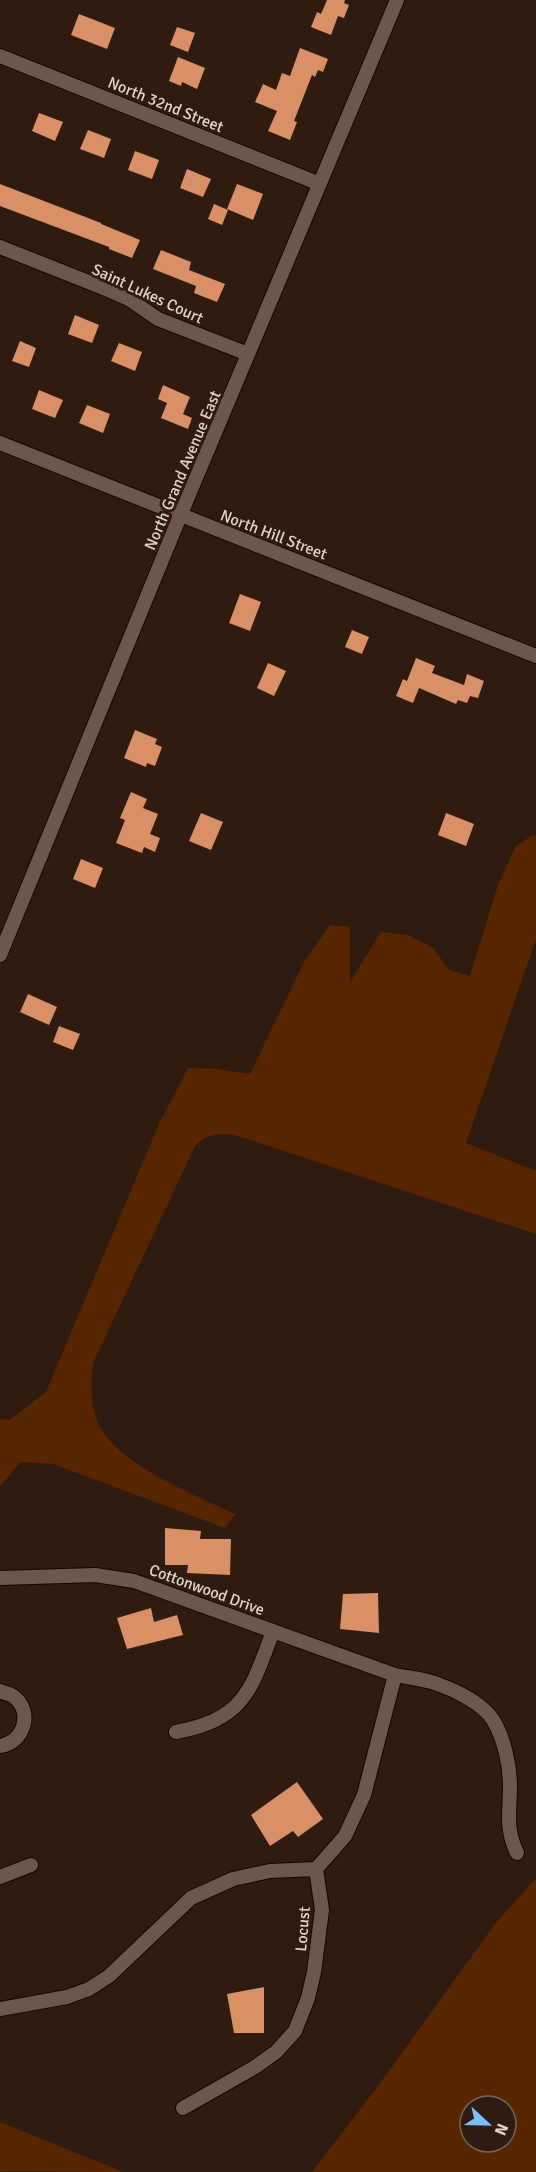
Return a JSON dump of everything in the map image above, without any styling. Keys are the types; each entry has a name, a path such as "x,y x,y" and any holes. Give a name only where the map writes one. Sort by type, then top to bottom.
{"street":[{"name":"North Grand Avenue East","path":"0,955 180,516 397,0"},
{"name":"North 32nd Street","path":"0,56 320,184"},
{"name":"Saint Lukes Court","path":"0,247 129,299 158,319 248,354"},
{"name":"North Hill Street","path":"0,443 536,656"},
{"name":"Cottonwood Drive","path":"0,1578 95,1575 134,1581 395,1675 440,1684 474,1702 492,1719 507,1758 510,1784 508,1823 510,1838 517,1853"},
{"path":"176,1732 199,1727 222,1716 238,1704 252,1686 273,1631"},
{"path":"0,2009 67,1997 89,1989 109,1976 191,1898 233,1879 270,1871 316,1869 345,1836 364,1795 395,1675"},
{"path":"0,1691 13,1696 21,1705 25,1719 23,1729 15,1740 0,1746"},
{"path":"0,1877 31,1865"},
{"name":"Locust","path":"183,2108 255,2067 276,2052 295,2031 308,1998 314,1972 322,1910 316,1869"}],"shaded area":[{"path":"533,835 536,836 536,939 466,1143 536,1171 536,1234 238,1136 220,1134 209,1136 195,1146 93,1363 92,1393 98,1423 107,1438 121,1452 158,1477 235,1514 225,1528 53,1464 21,1462 0,1486 0,1419 10,1420 46,1392 159,1124 188,1068 250,1074 304,962 330,925 350,927 350,982 381,932 408,935 433,948 449,970 470,976 498,885 516,846"},
{"path":"536,1878 536,2172 312,2172 378,2086 495,1924"},
{"path":"0,2122 123,2172 0,2171"}],"building":[{"path":"327,0 345,0 344,3 349,5 344,18 338,16 331,35 311,27 317,12 321,14"},
{"path":"79,14 115,28 107,49 71,35"},
{"path":"177,27 195,33 188,52 170,45"},
{"path":"300,48 328,59 323,72 318,70 315,77 312,75 294,121 297,122 290,140 268,131 277,111 255,102 263,84 276,90 282,73 290,76"},
{"path":"178,57 205,68 197,89 182,82 181,86 169,81"},
{"path":"39,113 63,122 55,141 32,131"},
{"path":"88,130 111,139 104,158 80,149"},
{"path":"135,151 159,160 152,179 128,170"},
{"path":"187,169 211,179 203,197 180,188"},
{"path":"0,184 140,240 132,258 109,249 109,247 0,206"},
{"path":"237,184 263,194 253,220 227,209"},
{"path":"214,204 228,210 222,225 208,219"},
{"path":"161,250 191,262 189,270 225,284 217,302 194,293 196,286 153,269"},
{"path":"75,315 99,325 92,343 68,334"},
{"path":"20,341 36,348 29,367 12,361"},
{"path":"119,343 142,352 135,371 111,361"},
{"path":"163,385 190,397 183,414 192,418 188,429 161,418 167,403 158,399"},
{"path":"39,390 63,400 55,418 32,409"},
{"path":"87,405 110,414 103,433 79,423"},
{"path":"240,594 261,602 250,631 229,623"},
{"path":"352,630 369,637 362,654 345,647"},
{"path":"416,658 435,666 432,673 464,685 467,674 484,681 478,698 470,696 467,703 458,700 456,704 419,688 413,703 396,696 403,679 407,681"},
{"path":"268,663 286,671 274,696 257,688"},
{"path":"135,730 157,739 155,744 162,747 155,766 147,763 146,767 124,758"},
{"path":"131,792 147,799 143,808 158,814 150,834 160,838 155,852 144,847 142,853 116,843 125,820 120,818"},
{"path":"201,813 223,822 211,850 189,841"},
{"path":"446,813 474,824 466,846 438,835"},
{"path":"81,859 103,868 95,888 73,879"},
{"path":"28,994 57,1007 49,1025 20,1012"},
{"path":"59,1026 80,1034 73,1050 53,1042"},
{"path":"165,1528 201,1531 200,1539 231,1539 230,1575 187,1573 188,1565 165,1565"},
{"path":"378,1593 379,1633 340,1629 343,1594"},
{"path":"151,1608 154,1622 177,1615 183,1635 127,1649 117,1618"},
{"path":"297,1782 323,1819 298,1837 293,1831 270,1846 251,1815"},
{"path":"264,1987 264,2033 234,2033 227,1994"}]}
